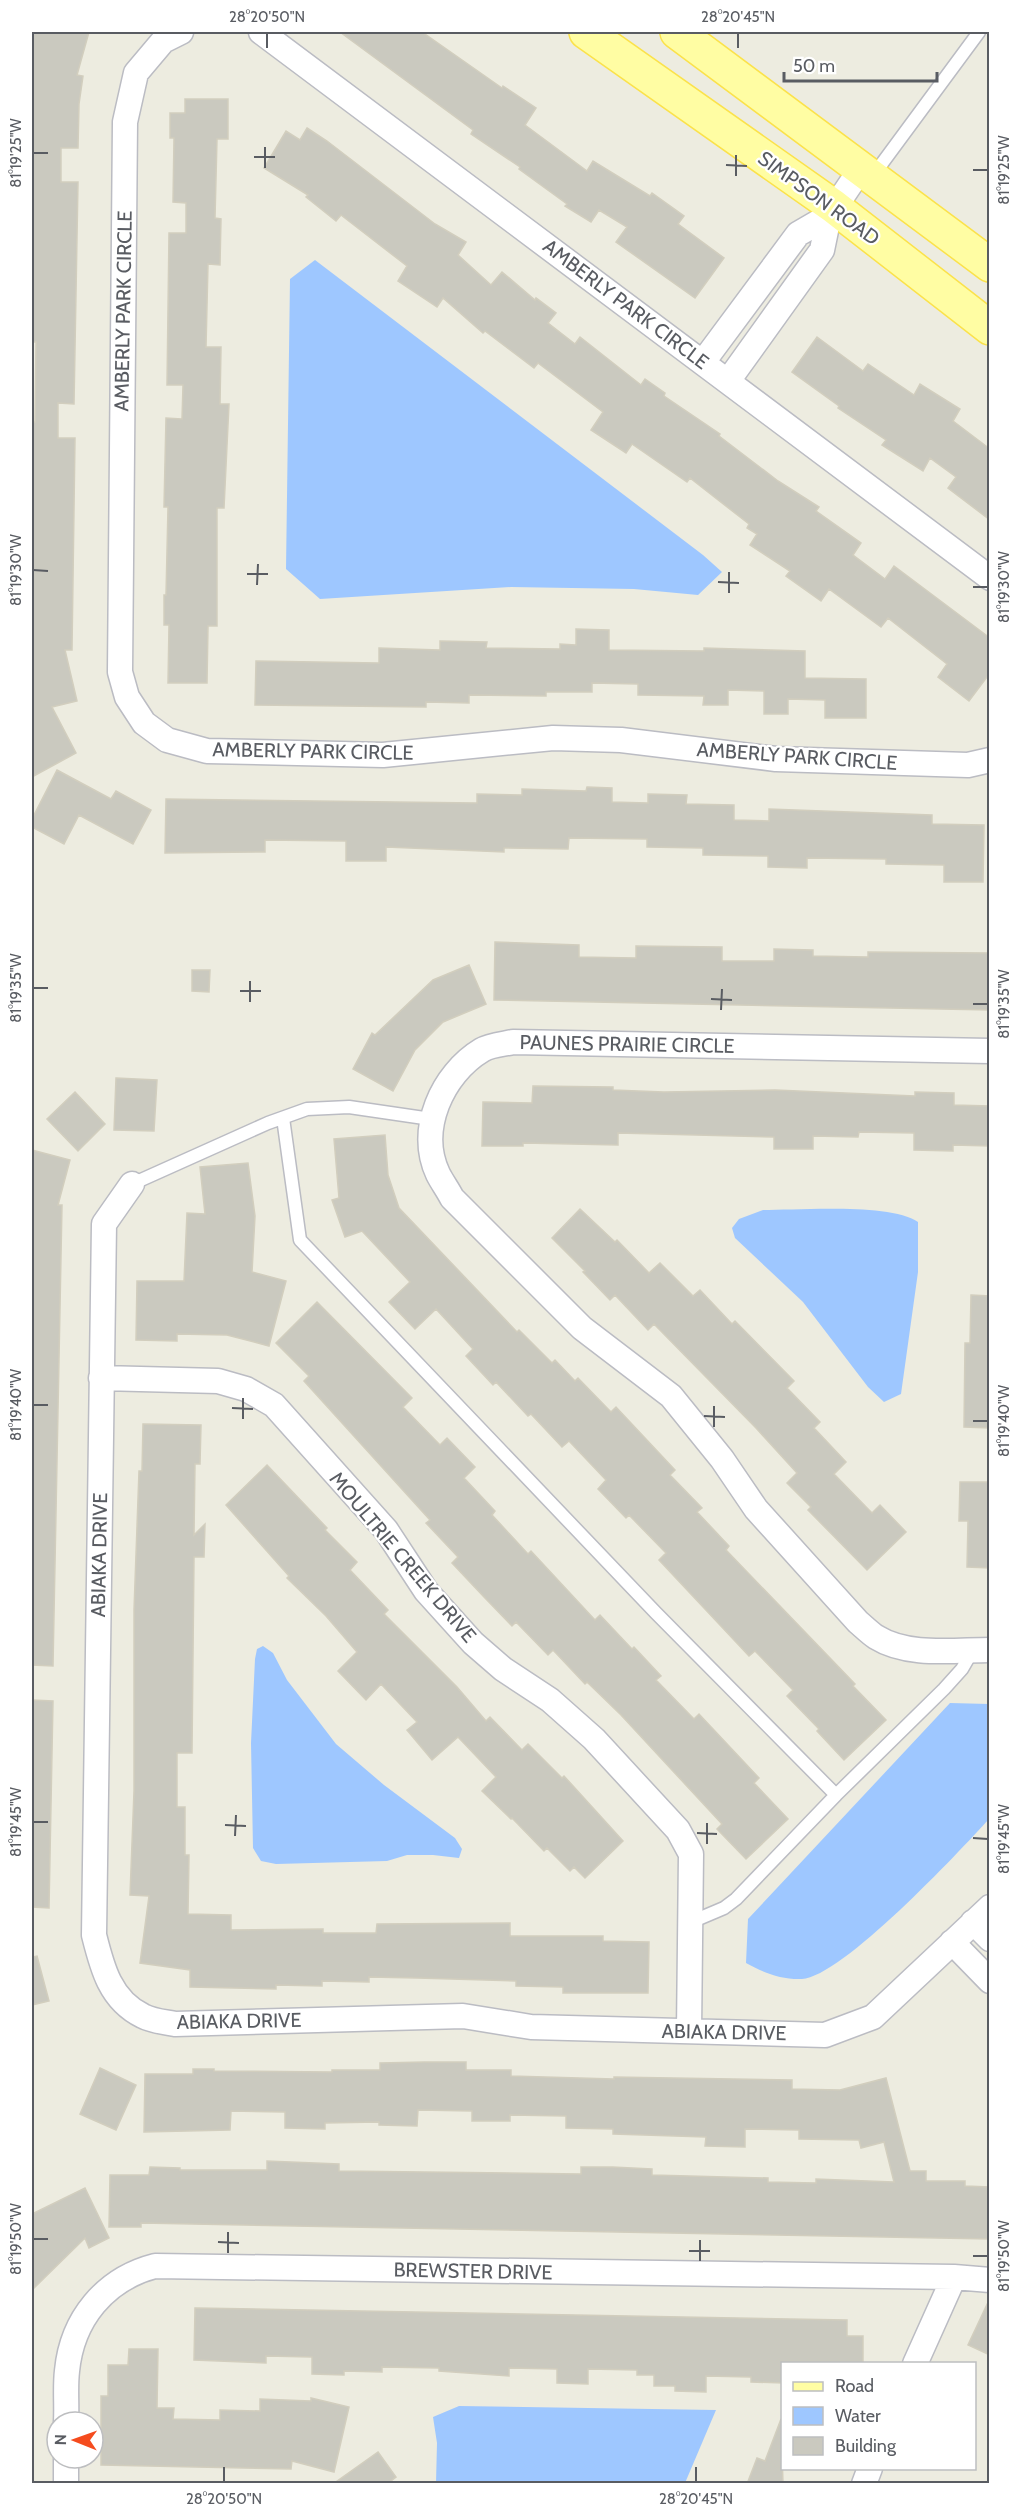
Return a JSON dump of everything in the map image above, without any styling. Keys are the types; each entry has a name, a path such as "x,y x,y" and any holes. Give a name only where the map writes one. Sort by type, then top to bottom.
{"main road":[{"name":"SIMPSON ROAD","path":"586,32 990,328"},
{"path":"676,32 990,265"}],"street":[{"name":"AMBERLY PARK CIRCLE","path":"181,32 163,41 136,73 125,122 120,672 127,697 144,723 167,740 207,751 383,755 554,738 621,740 776,759 968,765 990,760"},
{"name":"AMBERLY PARK CIRCLE","path":"261,32 990,578"},
{"path":"703,362 798,234 831,211 866,174"},
{"path":"728,381 822,250 831,211"},
{"name":"PAUNES PRAIRIE CIRCLE","path":"981,1650 924,1650 900,1646 877,1638 858,1622 756,1509 722,1459 671,1396 582,1328 452,1198 437,1173 431,1143 431,1119 447,1083 465,1063 484,1049 513,1042 990,1051"},
{"name":"ABIAKA DRIVE","path":"132,1184 104,1224 101,1378 93,1935 103,1972 118,1998 143,2016 175,2024 463,2016 531,2027 825,2035 849,2028 873,2017 952,1942 984,1922"},
{"name":"MOULTRIE CREEK DRIVE","path":"101,1378 218,1381 246,1389 274,1405 386,1530 426,1591 473,1642 502,1669 550,1700 594,1739 678,1830 691,1854 689,2031"},
{"path":"952,1942 990,1981"},
{"name":"BREWSTER DRIVE","path":"66,2410 67,2371 73,2338 88,2310 108,2289 135,2272 155,2266 954,2277 990,2280"},
{"path":"916,2362 954,2277"},
{"path":"864,2484 870,2470"}],"lane":[{"path":"866,174 979,32"},
{"path":"132,1184 307,1109 331,1106 431,1119"},
{"path":"283,1118 300,1240 656,1613 836,1795"},
{"path":"691,1922 724,1908 736,1899 981,1650"}],"water":[{"path":"315,260 703,555 722,572 698,595 634,589 511,587 320,599 286,569 290,279"},
{"path":"763,1210 867,1210 905,1216 918,1222 918,1272 901,1394 884,1402 868,1387 803,1302 735,1238 732,1228 739,1219"},
{"path":"263,1646 273,1653 287,1680 336,1744 384,1785 455,1838 462,1849 459,1858 407,1855 387,1861 276,1864 261,1861 253,1848 251,1743 255,1659 257,1649"},
{"path":"950,1703 989,1704 989,1819 899,1911 844,1958 820,1973 802,1979 787,1978 765,1972 746,1963 748,1919"},
{"path":"459,2406 716,2410 685,2483 436,2483 437,2443 433,2417"}],"building":[{"path":"32,32 89,32 77,75 83,76 79,104 78,148 61,148 61,182 78,182 74,404 58,403 58,438 75,438 72,650 65,650 77,701 52,707 76,753 32,777 32,422 35,422 36,342 32,342"},
{"path":"340,32 422,32 502,88 503,86 536,108 525,125 587,171 593,161 650,196 652,193 684,216 678,224 724,258 695,298 616,242 627,227 599,210 591,222 565,206 567,204 519,169 520,167 471,134 473,130"},
{"path":"185,99 228,99 228,139 217,139 215,218 221,219 220,265 208,264 206,347 221,347 220,404 229,404 224,508 217,508 217,626 208,626 207,683 168,683 169,625 164,625 168,507 164,507 166,418 182,419 183,385 167,385 169,233 186,233 186,203 173,202 174,138 170,138 170,113 185,113"},
{"path":"307,128 435,224 466,242 458,255 491,285 502,272 535,300 536,298 556,313 548,323 575,344 580,337 641,385 645,379 665,393 664,396 720,434 719,436 778,481 819,507 816,511 861,543 853,555 885,579 894,566 990,638 990,673 969,701 938,677 947,664 888,618 881,627 829,589 821,601 786,576 790,571 750,545 757,534 747,528 749,524 690,478 687,482 632,444 626,453 591,430 603,412 538,363 534,368 485,331 483,333 443,298 437,307 398,281 407,266 341,215 336,221 306,197 308,195 264,168 286,131 300,140"},
{"path":"817,337 863,371 868,364 914,395 920,384 960,409 953,421 990,449 990,520 948,488 956,477 930,458 923,471 882,445 886,440 838,408 839,406 792,372"},
{"path":"576,629 609,630 609,650 704,651 704,648 805,651 805,678 866,679 866,718 825,718 825,700 788,699 788,714 764,714 764,691 728,690 728,705 703,705 704,696 638,695 638,684 592,683 592,692 546,692 546,696 469,695 469,703 426,702 426,707 255,705 256,661 379,663 379,648 440,650 440,641 487,642 486,648 560,649 560,644 576,645"},
{"path":"57,770 111,799 116,791 151,810 133,844 79,815 64,844 32,827 32,819"},
{"path":"587,787 612,788 612,802 648,803 648,794 687,795 686,804 734,805 734,820 769,821 769,809 932,815 932,824 984,825 983,882 944,882 944,865 886,864 886,859 807,858 807,868 768,867 768,856 703,855 703,848 647,847 647,839 569,838 568,849 504,848 504,852 386,847 386,861 346,861 346,841 265,840 265,852 165,853 166,799 477,803 477,794 522,795 522,789 586,791"},
{"path":"495,942 579,945 579,957 636,958 636,946 722,947 722,961 774,961 774,949 813,950 813,956 868,957 868,952 990,953 990,1010 494,1000"},
{"path":"469,965 486,1004 443,1022 415,1050 393,1091 353,1069 372,1033 375,1035 433,980"},
{"path":"192,970 210,970 209,992 192,991"},
{"path":"116,1078 157,1080 154,1131 114,1130"},
{"path":"533,1086 613,1087 613,1090 664,1092 775,1090 915,1096 915,1092 954,1093 954,1105 990,1106 990,1146 953,1145 953,1151 914,1150 914,1133 859,1132 858,1137 813,1136 813,1149 774,1149 774,1137 618,1133 618,1145 523,1143 523,1146 482,1146 483,1102 532,1103"},
{"path":"75,1092 105,1124 78,1151 47,1119"},
{"path":"385,1135 388,1175 399,1208 517,1332 519,1330 552,1363 555,1360 575,1381 578,1378 611,1412 616,1407 675,1470 670,1475 702,1508 697,1512 729,1546 726,1550 855,1684 853,1686 886,1720 844,1760 817,1731 819,1729 787,1696 793,1690 755,1651 749,1656 659,1560 666,1553 629,1515 626,1518 598,1489 606,1480 569,1441 562,1447 496,1382 493,1385 466,1356 473,1349 436,1309 415,1329 389,1302 410,1282 362,1231 345,1237 332,1200 339,1198 334,1139"},
{"path":"32,1150 70,1160 58,1205 62,1205 53,1666 32,1665"},
{"path":"248,1163 255,1216 252,1272 286,1281 269,1346 227,1335 177,1334 177,1341 136,1340 137,1281 184,1281 187,1213 205,1214 200,1167"},
{"path":"580,1209 615,1242 617,1240 649,1273 660,1263 693,1296 700,1290 732,1324 735,1321 794,1381 787,1388 820,1422 814,1428 846,1462 834,1474 872,1513 880,1505 906,1532 867,1570 808,1510 811,1507 787,1483 797,1473 756,1428 654,1324 648,1330 615,1295 610,1300 552,1238"},
{"path":"971,1295 990,1296 990,1428 964,1427 965,1343 970,1343"},
{"path":"317,1302 412,1398 403,1407 440,1445 447,1438 475,1467 464,1478 495,1511 492,1515 528,1554 531,1551 595,1620 600,1615 632,1649 634,1647 661,1676 656,1680 694,1719 699,1714 759,1778 754,1783 788,1819 746,1859 717,1829 722,1824 621,1715 587,1682 585,1684 553,1650 548,1655 516,1622 512,1626 452,1563 458,1557 426,1523 430,1520 304,1381 309,1376 276,1343"},
{"path":"143,1424 201,1425 200,1464 195,1464 194,1535 205,1524 204,1557 194,1557 192,1753 177,1753 177,1807 185,1807 185,1855 189,1855 188,1914 231,1915 231,1930 323,1929 323,1933 376,1933 377,1924 510,1923 510,1936 603,1936 603,1941 649,1942 648,1993 563,1993 563,1987 516,1986 516,1981 369,1977 369,1982 322,1981 322,1986 276,1985 276,1989 190,1987 190,1970 140,1963 149,1896 130,1895 134,1791 134,1610"},
{"path":"267,1465 357,1562 350,1570 388,1610 384,1614 457,1687 486,1721 490,1717 522,1750 528,1744 562,1778 564,1776 623,1841 585,1878 574,1867 570,1871 547,1848 544,1851 482,1791 496,1777 458,1737 432,1760 407,1730 417,1722 381,1684 366,1700 338,1671 357,1652 326,1616 287,1578 289,1576 226,1505"},
{"path":"960,1482 990,1482 990,1568 967,1567 968,1521 959,1521"},
{"path":"32,1700 53,1701 49,1908 32,1907"},
{"path":"37,1956 49,2001 32,2005 32,1957"},
{"path":"466,2062 466,2070 511,2070 511,2076 792,2080 792,2089 840,2090 886,2078 910,2171 926,2171 926,2181 965,2181 965,2186 990,2187 990,2239 141,2223 141,2227 109,2227 110,2175 149,2175 150,2167 180,2168 180,2170 267,2170 267,2161 339,2164 339,2171 581,2174 581,2167 612,2167 652,2169 652,2175 768,2178 768,2182 816,2183 816,2179 894,2182 884,2142 861,2148 859,2140 799,2139 799,2130 745,2129 745,2147 705,2146 706,2137 613,2134 613,2129 566,2128 566,2116 510,2115 510,2121 472,2121 472,2111 418,2110 417,2126 379,2125 379,2122 325,2123 325,2129 285,2128 285,2112 231,2111 230,2130 144,2132 145,2074 193,2074 193,2069 332,2072 332,2070 380,2070 380,2063"},
{"path":"100,2068 136,2085 116,2130 80,2114"},
{"path":"85,2188 109,2238 89,2248 85,2238 32,2290 32,2214"},
{"path":"990,2298 990,2355 968,2345"},
{"path":"195,2308 847,2320 847,2336 863,2336 863,2362 781,2362 781,2383 751,2382 751,2377 706,2376 706,2392 675,2391 675,2386 654,2386 654,2375 637,2375 637,2370 588,2369 588,2384 557,2383 557,2369 509,2368 509,2376 439,2371 439,2368 382,2367 382,2372 344,2371 344,2375 312,2374 312,2357 266,2356 266,2363 194,2360"},
{"path":"129,2349 158,2349 157,2408 174,2408 173,2419 220,2420 220,2410 260,2411 260,2399 311,2401 311,2398 349,2407 334,2472 292,2461 291,2469 105,2465 105,2410 101,2410 101,2396 108,2396 108,2365 128,2365"},
{"path":"781,2419 783,2484 747,2484 757,2458 765,2461"},
{"path":"378,2452 396,2477 387,2484 333,2484"}]}
